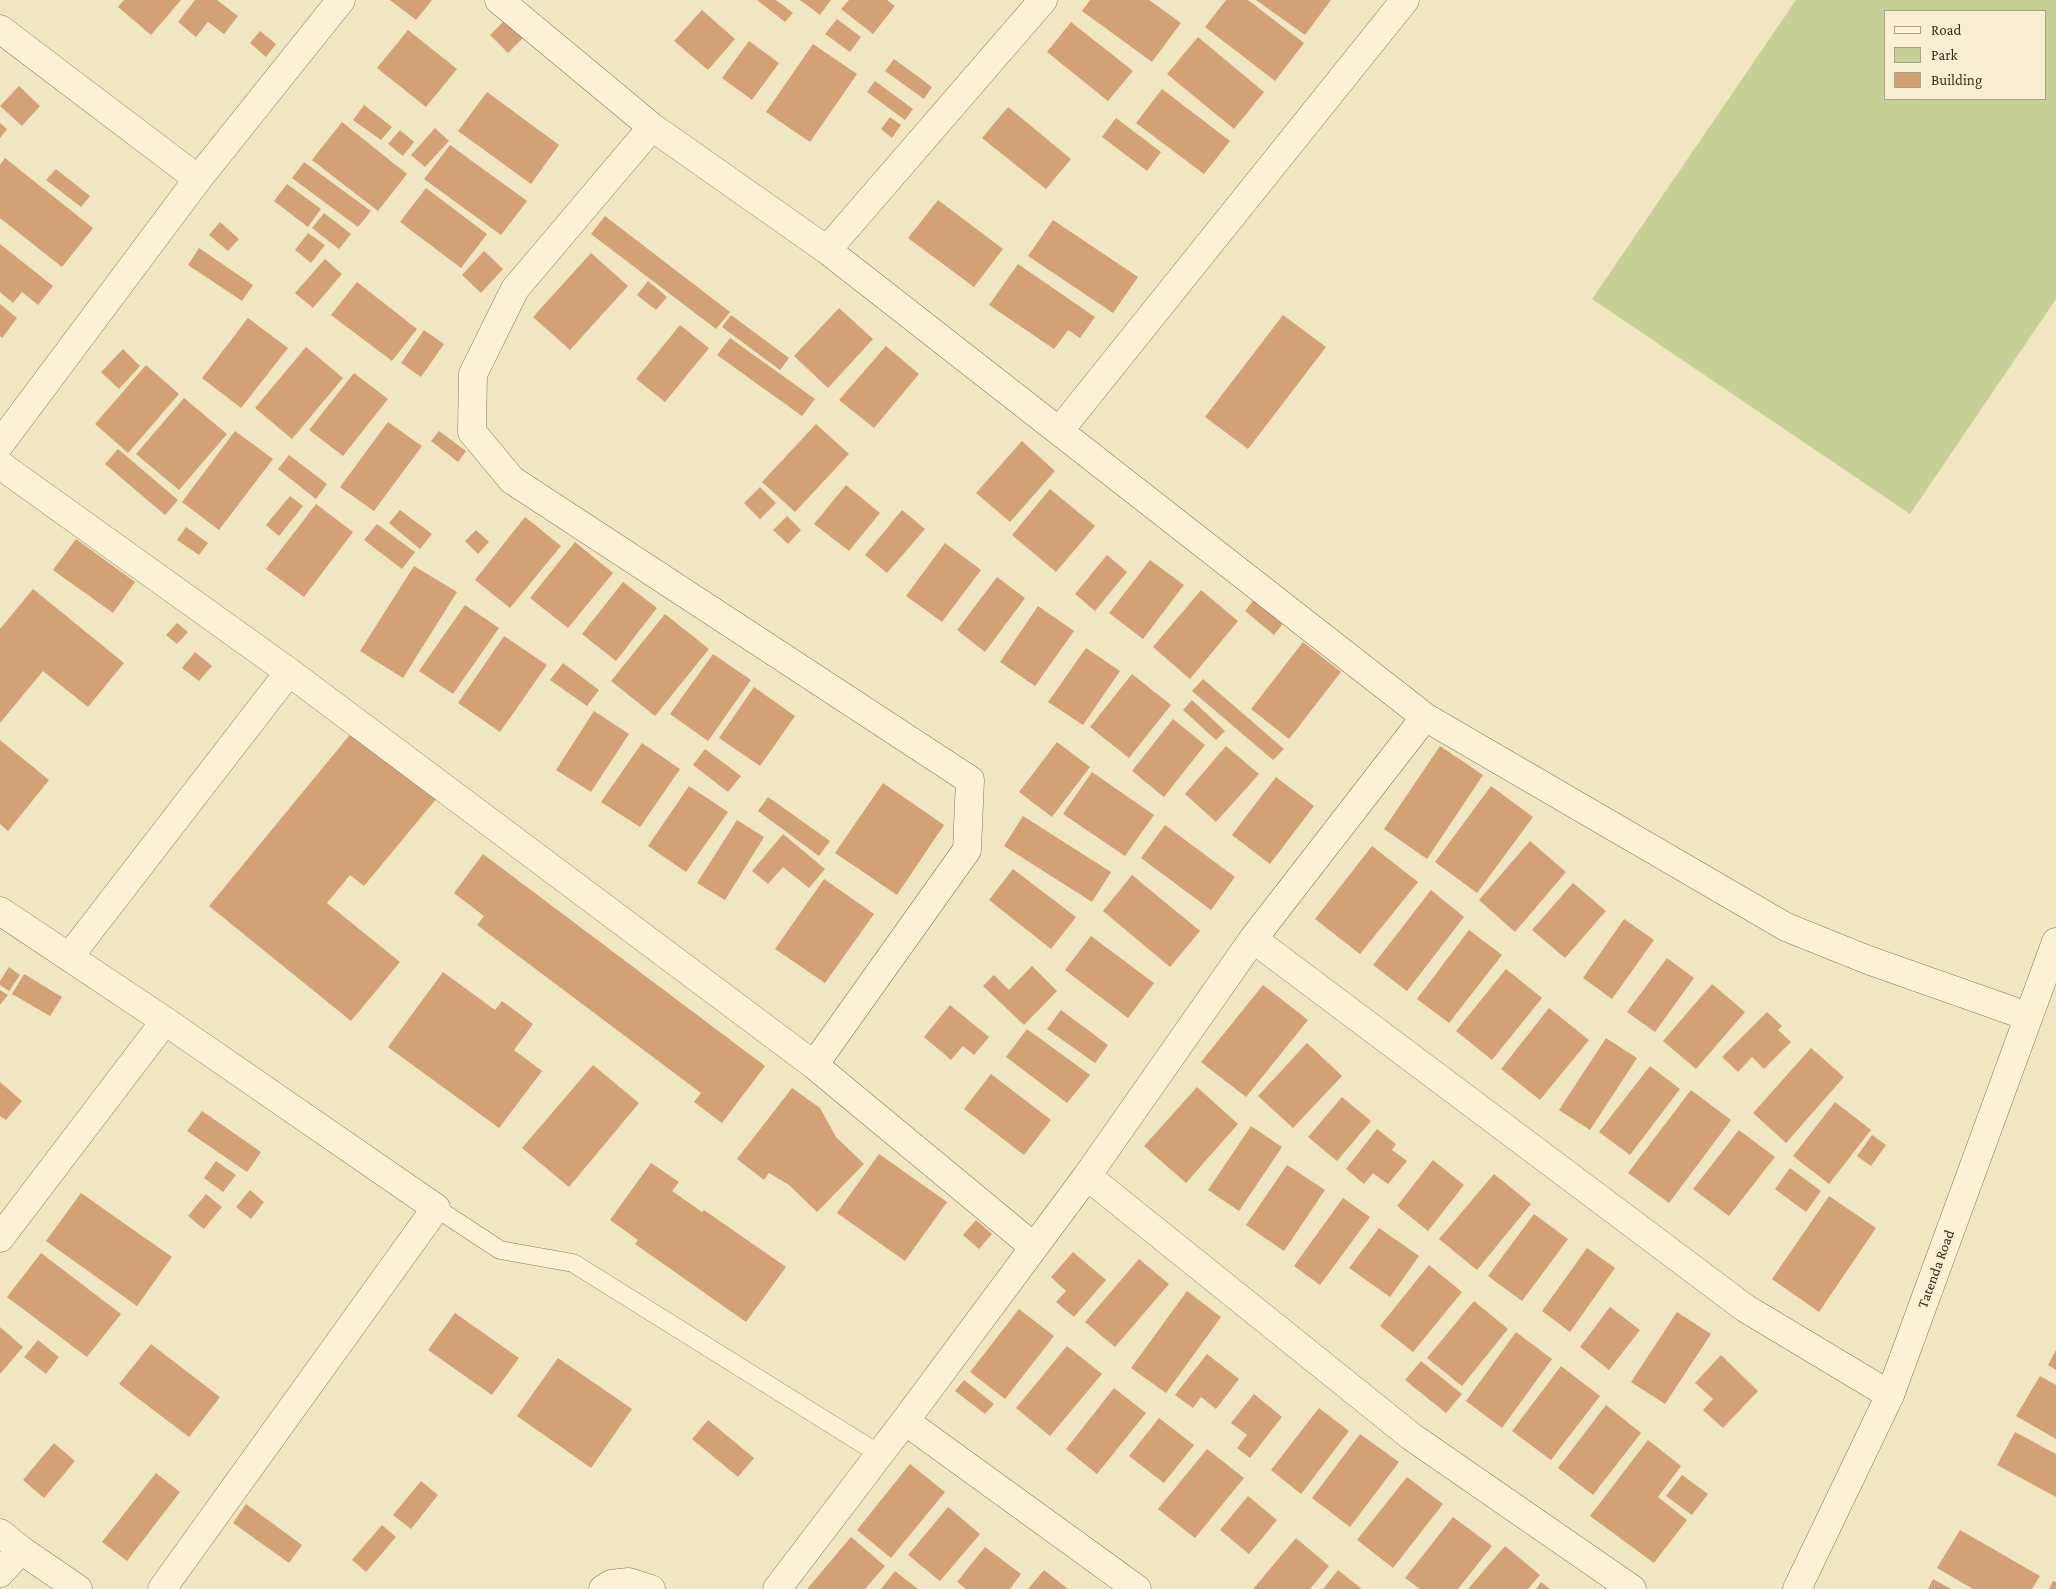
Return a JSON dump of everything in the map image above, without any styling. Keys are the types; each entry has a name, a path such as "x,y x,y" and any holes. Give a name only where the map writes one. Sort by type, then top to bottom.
{"street":[{"path":"0,444 198,179 341,0"},
{"path":"499,0 652,127 827,250 1060,430 1425,717 1786,927 1868,960 2027,1016"},
{"path":"1060,430 1405,0"},
{"path":"827,250 1034,3"},
{"path":"0,29 198,179"},
{"path":"652,127 515,289 473,374 472,432 512,480 970,780 967,850 814,1065"},
{"path":"0,465 289,672 814,1065 1034,1247"},
{"path":"68,957 289,672"},
{"path":"777,1589 905,1422 1087,1176 1253,939 1425,717"},
{"path":"0,911 165,1021 436,1208 162,1589"},
{"path":"1253,939 1745,1308 1890,1395"},
{"name":"Tatenda Road","path":"1797,1589 1890,1395 2027,1016 2056,942"},
{"path":"0,1238 165,1021"},
{"path":"1087,1176 1412,1437 1632,1589"},
{"path":"905,1422 1137,1589"},
{"path":"0,1532 21,1550 78,1589"},
{"path":"0,1573 21,1550"},
{"path":"603,1589 611,1584 629,1582 651,1589"}],"lane":[{"path":"436,1208 500,1250 573,1263 879,1454"}],"green space":[{"path":"1796,0 2056,0 2056,299 1910,514 1592,299"}],"building":[{"path":"124,0 181,0 151,35 118,7"},
{"path":"195,0 217,0 238,16 224,34 208,22 196,37 178,22"},
{"path":"390,0 432,0 416,20"},
{"path":"757,0 776,0 793,13 785,22"},
{"path":"800,0 831,0 820,15"},
{"path":"849,0 887,0 895,6 873,34 841,9"},
{"path":"1090,0 1149,0 1181,23 1152,62 1082,11"},
{"path":"1226,0 1248,0 1304,43 1275,81 1205,27"},
{"path":"1256,0 1331,0 1305,35"},
{"path":"702,10 735,39 708,70 674,41"},
{"path":"507,18 525,36 508,53 490,35"},
{"path":"837,19 861,37 850,52 825,34"},
{"path":"1071,22 1133,71 1108,101 1047,52"},
{"path":"408,30 457,69 426,107 377,68"},
{"path":"260,31 276,44 266,57 250,43"},
{"path":"1198,37 1264,92 1234,129 1167,74"},
{"path":"749,41 779,63 752,100 722,78"},
{"path":"813,44 857,74 810,142 766,112"},
{"path":"894,59 932,87 924,99 885,71"},
{"path":"875,81 913,109 905,120 867,92"},
{"path":"19,86 40,106 22,126 0,106"},
{"path":"1162,89 1230,141 1204,174 1136,123"},
{"path":"487,92 559,145 531,184 458,131"},
{"path":"364,105 392,127 381,140 353,120"},
{"path":"1008,107 1071,159 1046,189 982,138"},
{"path":"890,117 901,125 892,138 881,129"},
{"path":"1116,118 1161,152 1147,171 1102,137"},
{"path":"342,122 407,174 378,211 312,160"},
{"path":"0,123 7,129 0,138"},
{"path":"435,128 449,141 425,167 411,155"},
{"path":"400,130 414,142 403,156 388,144"},
{"path":"450,145 527,201 501,235 424,179"},
{"path":"5,158 93,228 62,267 0,218 0,165"},
{"path":"304,162 371,211 358,227 292,178"},
{"path":"56,169 90,196 81,207 46,180"},
{"path":"287,184 321,209 308,227 274,201"},
{"path":"426,188 487,234 461,268 400,222"},
{"path":"938,200 1003,249 974,287 908,238"},
{"path":"324,213 351,234 339,249 312,228"},
{"path":"605,216 730,312 716,329 591,234"},
{"path":"1053,220 1138,277 1113,313 1028,256"},
{"path":"220,222 239,239 228,251 209,235"},
{"path":"308,233 325,245 311,263 295,250"},
{"path":"0,244 53,286 38,305 22,292 13,303 0,292"},
{"path":"199,248 253,285 242,301 188,265"},
{"path":"484,251 503,269 481,293 462,275"},
{"path":"591,253 628,286 570,350 533,317"},
{"path":"325,259 342,274 313,308 295,293"},
{"path":"1018,264 1095,317 1080,338 1068,330 1054,349 989,305"},
{"path":"648,281 667,297 656,310 637,295"},
{"path":"357,282 417,329 392,361 331,315"},
{"path":"0,304 17,318 2,338 0,336"},
{"path":"839,308 873,339 828,388 794,356"},
{"path":"731,315 789,358 780,370 722,327"},
{"path":"1283,315 1326,347 1248,449 1205,417"},
{"path":"248,318 288,348 241,408 202,378"},
{"path":"680,325 709,348 665,402 636,379"},
{"path":"424,330 444,344 421,377 401,363"},
{"path":"730,338 815,399 802,416 717,355"},
{"path":"886,346 919,374 874,428 839,400"},
{"path":"306,347 343,378 292,439 255,408"},
{"path":"123,349 140,366 119,389 101,372"},
{"path":"146,365 179,394 128,453 95,424"},
{"path":"354,373 388,399 343,456 309,430"},
{"path":"184,398 227,434 179,490 136,454"},
{"path":"388,422 422,446 374,511 340,487"},
{"path":"816,424 849,454 795,512 762,482"},
{"path":"235,431 273,459 219,530 182,502"},
{"path":"439,431 466,451 458,462 431,441"},
{"path":"1022,441 1055,471 1010,522 976,493"},
{"path":"118,449 178,500 165,515 105,464"},
{"path":"289,455 327,484 316,499 278,469"},
{"path":"846,485 880,513 849,551 814,524"},
{"path":"760,487 776,503 760,519 744,503"},
{"path":"1050,489 1095,526 1056,572 1012,535"},
{"path":"290,496 303,506 279,536 266,525"},
{"path":"316,504 353,532 304,597 266,569"},
{"path":"400,510 432,534 420,549 389,523"},
{"path":"902,510 925,529 887,573 865,555"},
{"path":"787,516 801,530 788,544 773,530"},
{"path":"525,517 561,546 510,608 475,580"},
{"path":"377,524 415,552 402,569 364,540"},
{"path":"186,527 208,543 199,555 177,540"},
{"path":"476,530 489,542 478,554 465,541"},
{"path":"76,539 135,582 113,613 53,570"},
{"path":"575,542 613,573 568,628 530,598"},
{"path":"945,543 981,570 942,622 906,596"},
{"path":"1107,555 1127,572 1095,611 1075,594"},
{"path":"1150,560 1184,585 1143,639 1109,613"},
{"path":"414,566 457,592 403,678 360,651"},
{"path":"997,577 1025,598 985,652 957,630"},
{"path":"623,582 657,608 616,661 582,634"},
{"path":"33,589 124,663 88,707 43,671 0,723 0,629"},
{"path":"1201,590 1238,621 1190,679 1153,647"},
{"path":"1255,598 1284,622 1274,635 1245,611"},
{"path":"465,605 499,628 453,694 419,671"},
{"path":"1038,606 1074,631 1035,686 1000,662"},
{"path":"665,614 709,649 655,716 611,681"},
{"path":"177,623 188,632 177,644 166,635"},
{"path":"504,636 547,665 500,732 458,703"},
{"path":"1303,642 1341,672 1289,739 1251,709"},
{"path":"1086,648 1120,671 1083,725 1048,702"},
{"path":"195,652 212,666 199,681 182,668"},
{"path":"713,654 751,680 708,741 670,714"},
{"path":"563,663 599,690 587,706 550,680"},
{"path":"1132,674 1171,705 1129,758 1090,727"},
{"path":"1203,679 1284,749 1273,760 1192,691"},
{"path":"754,687 795,716 760,766 719,738"},
{"path":"1192,700 1225,731 1216,740 1183,710"},
{"path":"594,711 629,734 591,792 556,770"},
{"path":"1173,719 1205,745 1164,797 1132,771"},
{"path":"353,731 437,798 364,886 350,875 327,903 400,962 351,1021 209,906"},
{"path":"0,740 49,780 8,831 0,824"},
{"path":"1057,742 1090,767 1052,817 1019,792"},
{"path":"642,743 680,769 640,827 601,802"},
{"path":"1226,746 1259,774 1216,822 1185,794"},
{"path":"1440,746 1483,775 1427,859 1384,829"},
{"path":"705,749 741,776 728,792 693,765"},
{"path":"1092,772 1154,815 1125,856 1063,814"},
{"path":"1276,777 1314,806 1270,864 1232,835"},
{"path":"883,783 944,825 897,895 835,853"},
{"path":"689,786 728,812 686,872 648,846"},
{"path":"1491,786 1533,817 1477,893 1435,862"},
{"path":"768,797 830,841 819,856 758,811"},
{"path":"1023,816 1111,872 1092,902 1004,846"},
{"path":"737,820 764,837 725,900 697,883"},
{"path":"1165,825 1235,877 1211,910 1141,858"},
{"path":"783,834 825,869 809,888 783,867 768,884 752,871"},
{"path":"1530,841 1566,872 1515,932 1479,900"},
{"path":"1372,846 1418,882 1360,954 1315,919"},
{"path":"483,854 765,1066 722,1123 694,1102 701,1093 477,925 484,916 454,893"},
{"path":"1013,869 1076,917 1051,949 989,900"},
{"path":"1132,875 1200,931 1170,967 1103,911"},
{"path":"824,879 874,914 825,983 775,949"},
{"path":"1573,883 1606,911 1565,958 1532,930"},
{"path":"1431,890 1464,917 1407,991 1373,965"},
{"path":"1624,919 1654,940 1612,999 1583,978"},
{"path":"1469,930 1502,955 1449,1023 1417,999"},
{"path":"1091,936 1154,983 1128,1018 1065,970"},
{"path":"1667,958 1694,978 1655,1032 1627,1012"},
{"path":"1032,966 1057,991 1024,1025 983,986 994,975 1009,990"},
{"path":"9,967 20,975 9,991 0,985 0,981"},
{"path":"1506,969 1542,998 1492,1060 1456,1031"},
{"path":"443,972 495,1010 502,1001 533,1024 514,1050 542,1071 499,1128 388,1047"},
{"path":"24,974 62,997 50,1016 12,994"},
{"path":"1712,984 1745,1012 1696,1069 1663,1041"},
{"path":"1263,985 1308,1020 1246,1097 1201,1062"},
{"path":"0,990 8,995 0,1005"},
{"path":"950,1005 989,1037 974,1055 963,1046 951,1060 924,1037"},
{"path":"1549,1008 1589,1040 1540,1100 1501,1069"},
{"path":"1061,1010 1108,1045 1095,1063 1047,1029"},
{"path":"1767,1012 1782,1026 1778,1030 1791,1042 1764,1069 1752,1057 1738,1072 1722,1057"},
{"path":"1027,1029 1090,1075 1067,1103 1006,1057"},
{"path":"1606,1038 1637,1058 1590,1130 1559,1110"},
{"path":"1307,1043 1342,1076 1293,1128 1258,1096"},
{"path":"1811,1048 1844,1077 1786,1143 1753,1113"},
{"path":"593,1065 639,1103 569,1187 522,1148"},
{"path":"1650,1066 1680,1089 1630,1155 1599,1132"},
{"path":"991,1074 1051,1120 1024,1155 964,1109"},
{"path":"0,1082 22,1101 6,1120 0,1116"},
{"path":"1197,1087 1238,1124 1186,1183 1144,1146"},
{"path":"792,1088 820,1108 836,1137 864,1164 817,1212 789,1185 769,1173 764,1180 737,1159"},
{"path":"1691,1090 1731,1120 1669,1203 1628,1173"},
{"path":"1342,1097 1371,1121 1337,1161 1308,1137"},
{"path":"1835,1102 1871,1130 1829,1184 1793,1156"},
{"path":"202,1111 261,1152 247,1172 187,1131"},
{"path":"1251,1126 1282,1147 1239,1211 1208,1190"},
{"path":"1377,1129 1396,1144 1392,1150 1407,1161 1388,1184 1373,1173 1364,1184 1346,1169"},
{"path":"1739,1130 1775,1157 1729,1216 1693,1189"},
{"path":"1872,1135 1886,1145 1871,1166 1857,1156"},
{"path":"879,1154 947,1202 905,1261 837,1213"},
{"path":"1433,1160 1464,1185 1428,1231 1397,1206"},
{"path":"216,1161 236,1175 223,1192 204,1178"},
{"path":"651,1163 679,1182 672,1191 702,1212 704,1210 786,1267 746,1322 635,1244 638,1240 610,1220"},
{"path":"1287,1165 1325,1190 1284,1251 1246,1225"},
{"path":"1790,1168 1821,1191 1806,1212 1775,1189"},
{"path":"1494,1174 1531,1204 1477,1270 1439,1239"},
{"path":"250,1190 264,1202 251,1219 236,1207"},
{"path":"81,1193 172,1257 137,1306 46,1241"},
{"path":"206,1194 222,1207 204,1229 188,1216"},
{"path":"1829,1196 1876,1228 1819,1312 1772,1279"},
{"path":"1343,1198 1370,1217 1320,1285 1294,1266"},
{"path":"1534,1214 1568,1239 1522,1301 1488,1276"},
{"path":"976,1220 992,1234 979,1249 963,1235"},
{"path":"1379,1228 1419,1256 1390,1297 1349,1268"},
{"path":"1587,1248 1615,1268 1570,1332 1542,1311"},
{"path":"1073,1252 1106,1280 1074,1317 1056,1302 1066,1291 1051,1277"},
{"path":"41,1253 121,1314 87,1357 7,1297"},
{"path":"1139,1259 1169,1284 1115,1347 1085,1322"},
{"path":"1429,1265 1462,1292 1413,1352 1380,1326"},
{"path":"1187,1291 1221,1317 1166,1393 1131,1368"},
{"path":"1474,1301 1508,1329 1462,1386 1427,1358"},
{"path":"1610,1307 1640,1330 1609,1370 1580,1347"},
{"path":"1019,1309 1054,1336 1005,1399 970,1372"},
{"path":"1677,1312 1711,1334 1665,1404 1631,1382"},
{"path":"455,1313 519,1358 492,1395 428,1350"},
{"path":"0,1327 23,1347 0,1374"},
{"path":"1516,1332 1552,1359 1502,1428 1466,1401"},
{"path":"38,1340 59,1357 46,1374 24,1357"},
{"path":"151,1344 220,1397 189,1437 119,1384"},
{"path":"1067,1346 1102,1374 1050,1436 1016,1408"},
{"path":"2056,1350 2056,1370 2048,1365"},
{"path":"1207,1354 1239,1379 1216,1409 1201,1397 1193,1408 1175,1395"},
{"path":"1721,1355 1758,1391 1723,1428 1703,1410 1713,1399 1695,1383"},
{"path":"558,1358 632,1409 591,1468 517,1416"},
{"path":"1421,1361 1462,1394 1446,1413 1405,1380"},
{"path":"1561,1366 1600,1396 1551,1460 1512,1431"},
{"path":"2040,1376 2056,1385 2056,1439 2016,1416"},
{"path":"964,1380 994,1404 985,1414 955,1391"},
{"path":"1114,1388 1146,1413 1097,1474 1066,1449"},
{"path":"1254,1394 1282,1417 1250,1458 1237,1448 1247,1435 1231,1423"},
{"path":"1606,1405 1641,1433 1593,1495 1558,1468"},
{"path":"1319,1408 1349,1431 1301,1494 1271,1470"},
{"path":"1159,1418 1194,1445 1164,1483 1129,1456"},
{"path":"708,1420 754,1458 738,1477 692,1439"},
{"path":"2015,1432 2056,1454 2056,1497 1997,1465"},
{"path":"1360,1434 1399,1462 1350,1527 1312,1498"},
{"path":"1648,1440 1681,1466 1658,1497 1687,1520 1654,1563 1590,1516"},
{"path":"54,1443 75,1461 44,1498 23,1480"},
{"path":"1207,1449 1244,1478 1195,1538 1158,1509"},
{"path":"910,1464 945,1492 891,1558 857,1530"},
{"path":"156,1473 180,1492 127,1561 102,1542"},
{"path":"1682,1475 1708,1494 1692,1515 1666,1496"},
{"path":"1407,1477 1443,1504 1393,1568 1357,1540"},
{"path":"421,1481 438,1495 411,1529 393,1515"},
{"path":"1248,1496 1277,1520 1249,1554 1220,1530"},
{"path":"246,1504 302,1545 289,1563 233,1523"},
{"path":"948,1507 980,1534 940,1581 908,1555"},
{"path":"1453,1517 1492,1546 1458,1589 1420,1589 1405,1578"},
{"path":"382,1525 396,1537 366,1572 352,1560"},
{"path":"1960,1530 2040,1576 2032,1589 1973,1589 1937,1568"},
{"path":"851,1537 885,1566 865,1589 807,1589"},
{"path":"1296,1538 1329,1566 1310,1589 1253,1589"},
{"path":"1505,1546 1540,1575 1528,1589 1468,1589"},
{"path":"985,1547 1021,1574 1010,1589 966,1589 957,1582"},
{"path":"1044,1570 1068,1589 1028,1589"},
{"path":"1338,1570 1362,1589 1323,1589"},
{"path":"895,1571 918,1589 881,1589"},
{"path":"1933,1579 1951,1589 1928,1589"},
{"path":"2053,1581 2056,1582 2056,1589 2049,1589"},
{"path":"1541,1582 1550,1589 1536,1589"}]}
